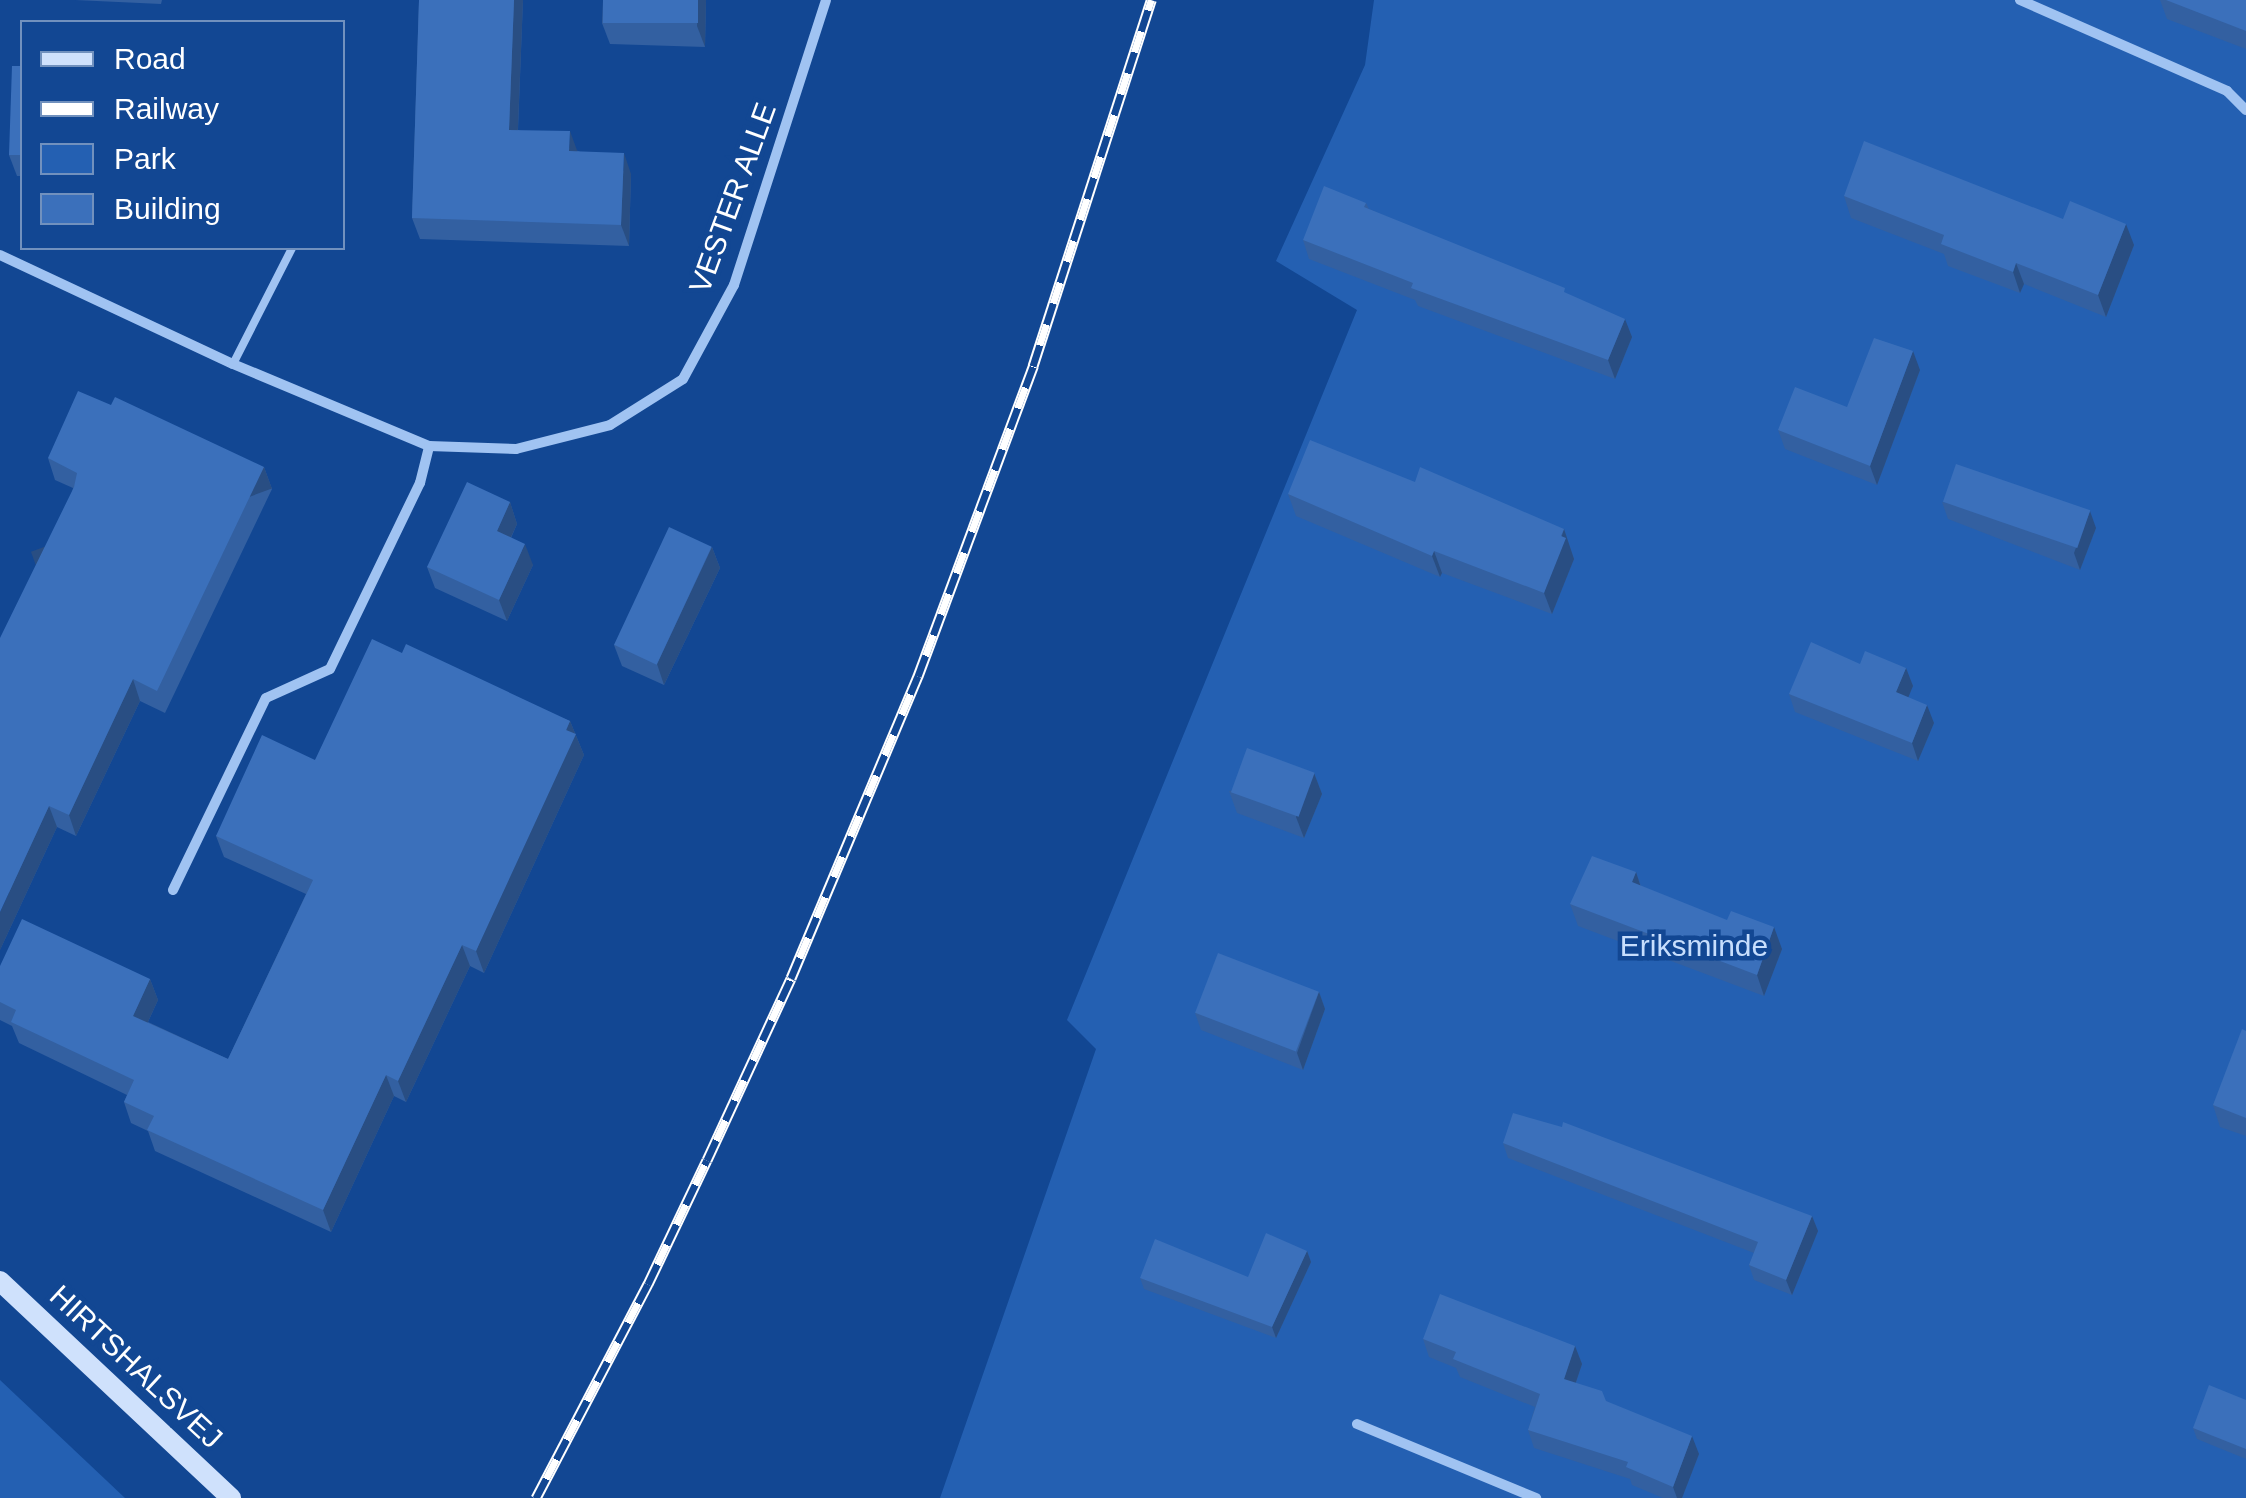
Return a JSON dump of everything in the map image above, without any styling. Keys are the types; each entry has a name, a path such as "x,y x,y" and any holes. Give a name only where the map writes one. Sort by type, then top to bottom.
{"street":[{"name":"VESTER ALLE","path":"0,255 233,364 430,446 516,449 610,425 684,379 734,285 826,0"},
{"path":"2020,0 2227,90 2246,110"},
{"path":"173,890 266,698 330,669 420,483 430,446"},
{"name":"HIRTSHALSVEJ","path":"0,1282 231,1498"},
{"path":"1357,1424 1536,1498"}],"lane":[{"path":"233,364 291,250"}],"green space":[{"name":"Eriksminde","path":"1374,0 2246,0 2246,1498 940,1498 1096,1049 1067,1020 1357,310 1276,261 1365,65"},
{"path":"0,1380 125,1498 0,1498"}],"building":[{"path":"419,0 514,0 509,130 570,131 569,151 624,153 621,225 412,218"},
{"path":"603,0 698,0 698,23 603,23"},
{"path":"2166,0 2246,0 2246,31"},
{"path":"12,66 20,66 20,155 9,155"},
{"path":"1864,141 2063,219 2070,201 2126,224 2098,295 2016,263 2013,272 1941,244 1944,235 1844,196"},
{"path":"1324,186 1366,203 1364,207 1565,288 1564,292 1625,319 1608,360 1411,288 1413,283 1303,240"},
{"path":"1874,338 1913,351 1870,466 1778,430 1795,387 1847,407"},
{"path":"78,391 111,405 115,397 264,467 157,691 133,679 69,815 49,806 0,912 0,638 74,487 77,473 48,458"},
{"path":"1310,440 1415,482 1420,467 1564,529 1561,536 1566,538 1544,593 1434,551 1432,556 1288,494"},
{"path":"1956,464 2090,510 2077,548 1943,502"},
{"path":"467,482 510,502 497,531 525,544 499,600 427,567"},
{"path":"669,527 712,547 657,665 614,645"},
{"path":"372,639 402,653 406,644 570,721 566,730 576,734 476,951 462,945 398,1081 386,1075 323,1210 147,1130 154,1116 124,1102 134,1080 11,1022 16,1010 0,1002 0,966 22,919 150,979 133,1016 228,1059 313,880 216,836 262,735 315,760"},
{"path":"1811,642 1860,664 1865,651 1906,668 1896,692 1927,705 1912,743 1789,694"},
{"path":"1247,748 1315,773 1299,817 1231,792"},
{"path":"1592,856 1636,872 1632,882 1727,920 1731,911 1774,927 1757,975 1570,904"},
{"path":"1218,953 1319,992 1296,1051 1195,1013"},
{"path":"2242,1029 2246,1031 2246,1118 2213,1105"},
{"path":"1513,1113 1562,1127 1563,1122 1812,1216 1786,1280 1749,1265 1758,1242 1503,1143"},
{"path":"1266,1233 1307,1251 1272,1327 1140,1278 1155,1239 1248,1277"},
{"path":"1440,1294 1575,1346 1564,1379 1602,1391 1606,1401 1692,1436 1673,1487 1626,1467 1628,1462 1528,1430 1540,1394 1453,1359 1456,1352 1423,1339"},
{"path":"2209,1385 2246,1400 2246,1449 2193,1428"}],"railway":[{"path":"536,1498 648,1284 707,1160 791,978 918,676 1033,366 1151,0"}]}
